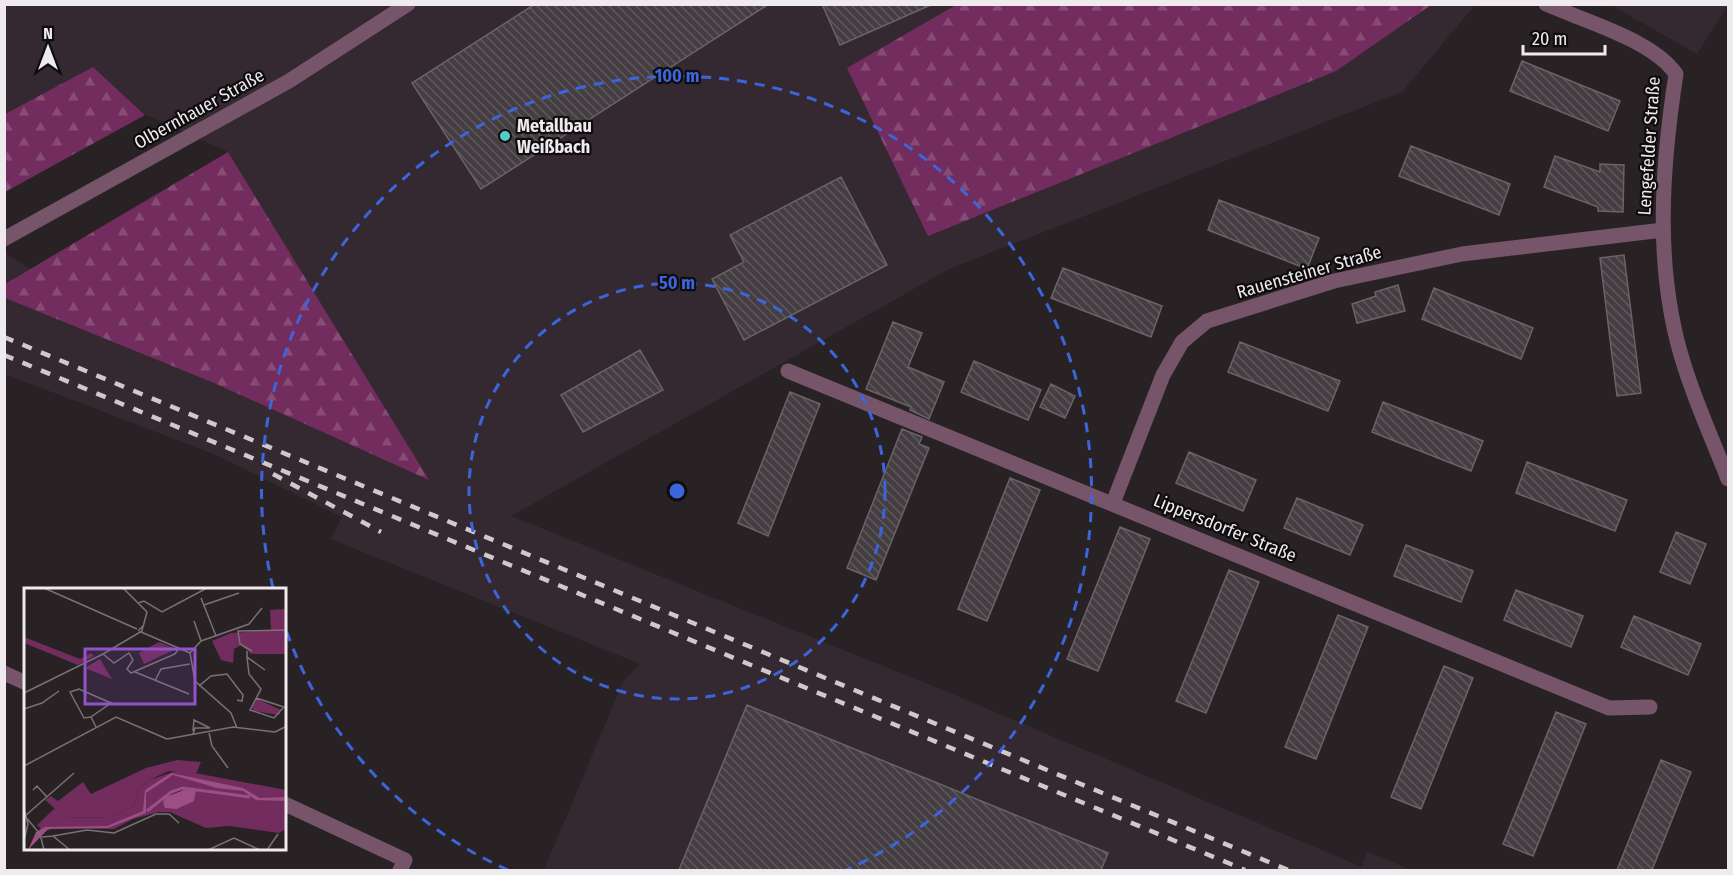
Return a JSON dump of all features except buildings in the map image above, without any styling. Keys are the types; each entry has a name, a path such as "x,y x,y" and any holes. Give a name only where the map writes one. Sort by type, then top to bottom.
{"street":[{"name":"Olbernhauer Straße","path":"4,238 289,81 408,4"},
{"name":"Lengefelder Straße","path":"1546,4 1667,60 1676,74 1664,163 1663,230 1670,299 1685,367 1728,479"},
{"name":"Rauensteiner Straße","path":"1113,503 1163,375 1182,342 1207,321 1334,281 1462,254 1663,230"},
{"name":"Lippersdorfer Straße","path":"788,371 1609,708 1650,707"},
{"path":"4,674 24,682"},
{"path":"286,804 405,860 400,870"}],"shaded area":[{"path":"5,5 1475,5 1402,92 951,268 511,516 938,688 1362,867 1367,852 1412,870 544,870 623,682 640,664 331,539 342,517 216,455 5,374 5,298 214,383 428,479 228,152 146,115 93,67 5,114"},
{"path":"1611,5 1728,5 1697,54"},
{"path":"4,252 30,269 5,284 4,284"}],"green space":[{"path":"956,5 1431,5 1336,71 928,236 847,68"},
{"path":"93,67 145,115 5,192 5,114"},
{"path":"228,152 429,480 214,383 5,298 5,284"}],"railway":[{"path":"4,337 1288,870"},
{"path":"4,355 1245,870"},
{"path":"273,474 381,532"}],"place":[{"name":"Metallbau Weißbach","path":"505,136"}]}
